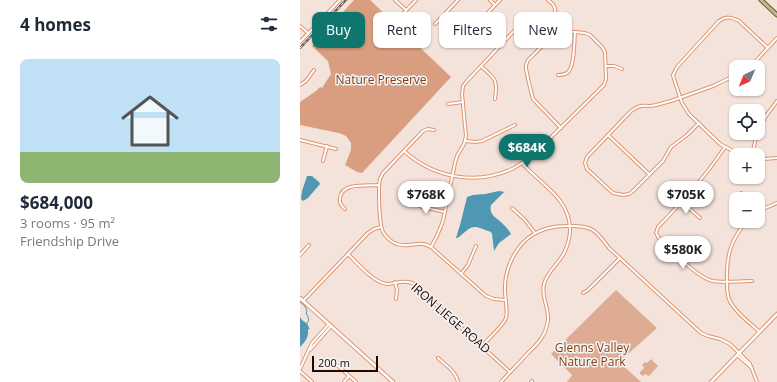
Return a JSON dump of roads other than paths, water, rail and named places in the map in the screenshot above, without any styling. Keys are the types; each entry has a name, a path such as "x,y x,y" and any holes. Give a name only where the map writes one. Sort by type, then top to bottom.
{"main road":[{"path":"761,0 777,15"},
{"path":"300,298 393,382"},
{"path":"711,382 777,314"}],"street":[{"path":"300,42 340,0"},
{"path":"395,0 406,10 416,0"},
{"path":"435,24 458,0"},
{"path":"490,0 495,5"},
{"path":"488,12 500,0"},
{"path":"548,0 552,2 556,12"},
{"path":"729,149 725,147 685,110 673,75 676,68 719,21 725,18 733,18 739,21 768,48"},
{"path":"300,26 308,33"},
{"path":"431,247 440,229 445,212 456,159 466,141 462,94 463,86 514,31"},
{"path":"404,150 427,167 453,176 470,178 489,176 506,171 522,163 534,154 604,85 606,79 606,52 590,35 572,32"},
{"path":"558,75 568,73 571,69 575,32"},
{"path":"756,60 777,38"},
{"path":"539,48 528,60 526,69 533,99 561,128"},
{"path":"481,66 496,81 496,99"},
{"path":"606,66 618,67 622,69"},
{"path":"300,85 306,81 314,70"},
{"path":"698,123 688,135 671,147 662,161 629,194 616,194 610,191 587,169 585,163 587,157 635,107 655,105 680,98 729,78"},
{"path":"448,104 463,102"},
{"path":"765,118 777,102"},
{"path":"466,141 482,141 515,125"},
{"path":"434,130 428,129 423,131 383,173 379,185 381,227 387,238 396,244 405,245 420,243 431,247 486,296 494,300 505,300"},
{"path":"608,135 650,174"},
{"path":"300,140 336,148"},
{"path":"323,161 327,146"},
{"path":"725,147 706,175 658,227 656,233 657,237 700,276 713,281 752,281"},
{"path":"765,159 777,158"},
{"path":"501,382 539,342 545,333 548,318 543,295 544,284 549,273 560,260 569,240 570,226 568,214 560,200 522,163"},
{"path":"345,209 340,203 340,199 341,194 346,188 354,186 379,185"},
{"path":"682,202 700,218"},
{"path":"414,203 422,207 445,212"},
{"path":"765,207 777,203"},
{"path":"512,208 525,220 534,233"},
{"path":"482,346 506,319 505,281 515,253 522,244 534,233 551,228 581,226 592,229 602,238 609,248 701,333 725,341 750,364 758,382"},
{"path":"303,301 368,233 381,227"},
{"path":"741,228 735,237 730,251 727,265 727,292 733,306 760,332"},
{"path":"300,255 309,245"},
{"path":"461,274 468,265 476,246"},
{"name":"IRON LIEGE ROAD","path":"348,254 377,281 386,284 401,281 412,282 510,372"},
{"path":"583,293 588,290 620,258"},
{"path":"395,282 397,290 396,299"},
{"path":"312,382 300,370 314,340 330,325"},
{"path":"438,358 454,373 458,382"},
{"path":"337,365 356,382"},
{"path":"344,382 349,376"}],"water":[{"path":"307,176 312,176 320,184 308,198 303,201 301,199 302,191"},
{"path":"499,191 505,192 491,205 491,212 511,234 499,243 494,251 491,232 480,228 471,228 456,238 467,197"},
{"path":"300,317 310,328 308,330 306,340 300,347"}],"waterway":[{"path":"300,302 305,306 307,311 306,314 309,320 307,323"}],"railway":[{"path":"300,48 346,0"}],"park label":[{"name":"Nature Preserve","path":"381,79"},
{"name":"Glenns Valley Nature Park","path":"592,354"}]}
